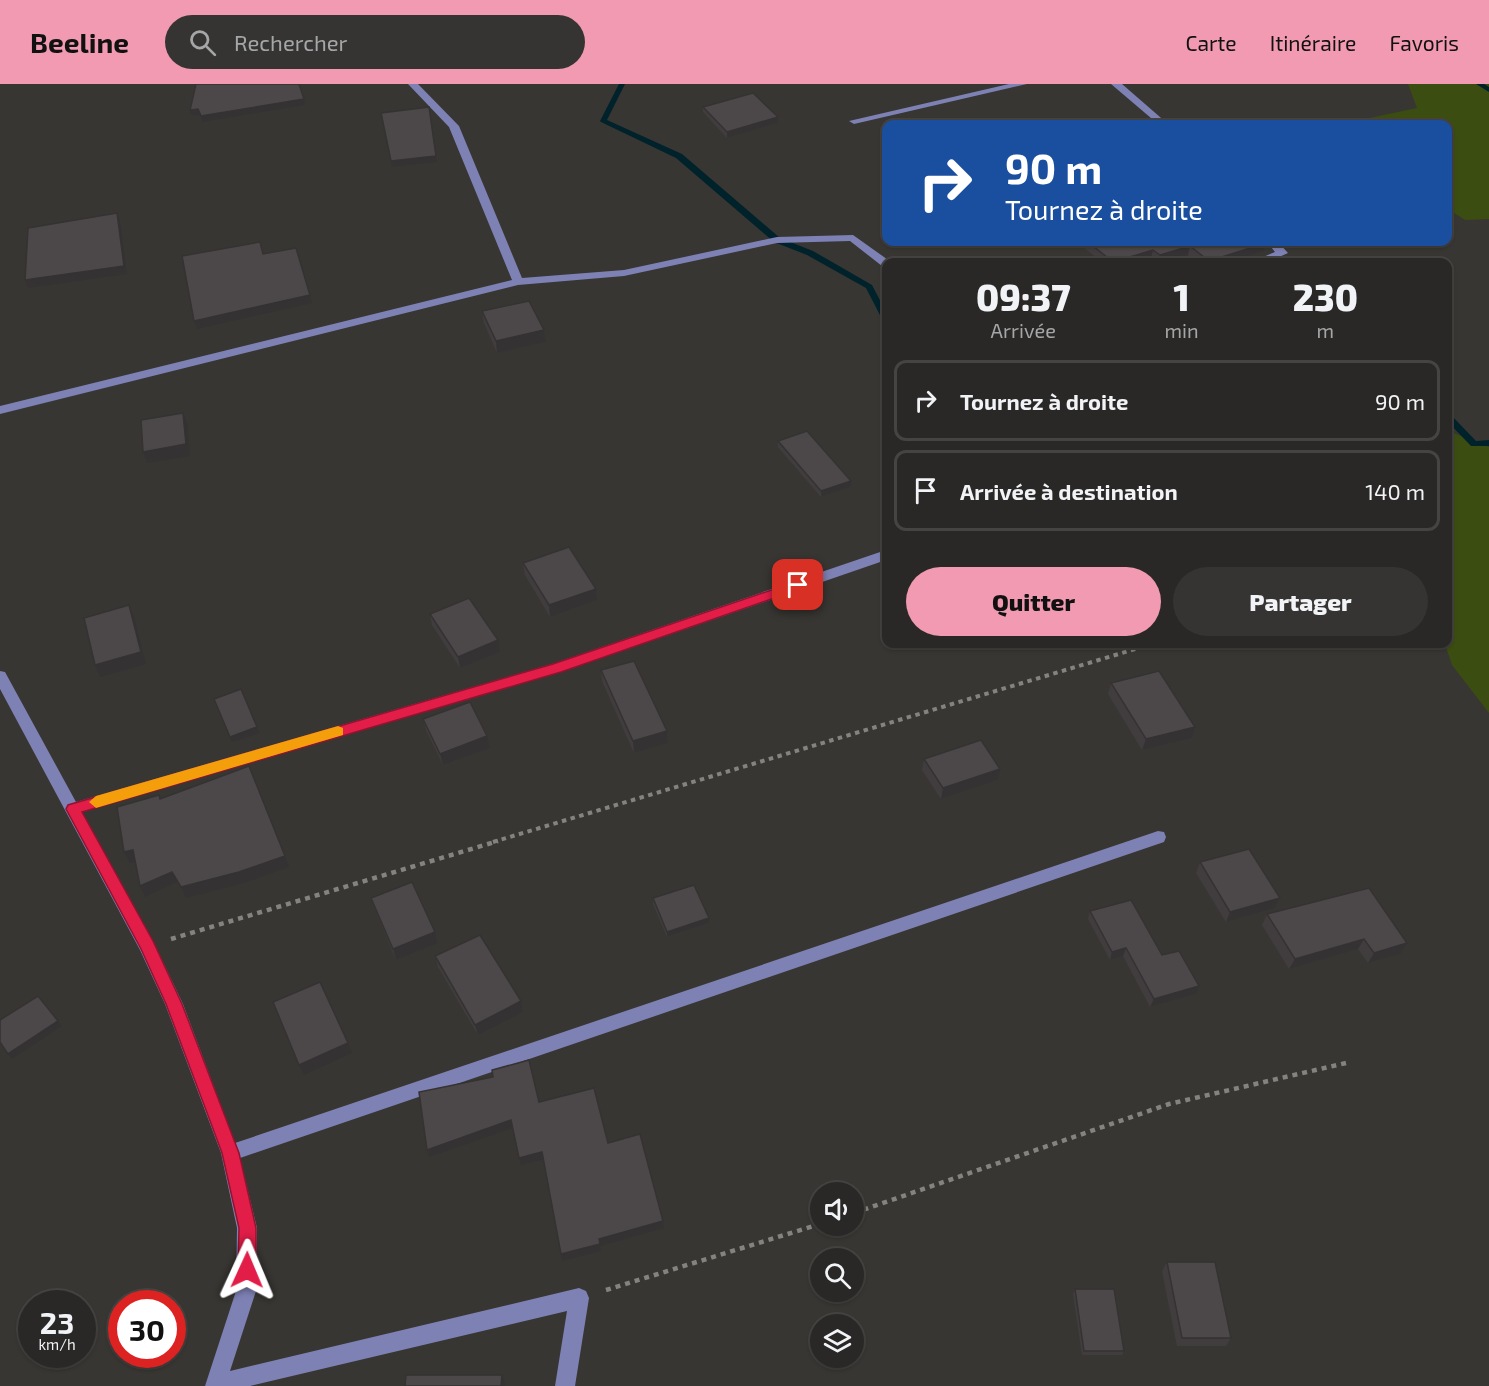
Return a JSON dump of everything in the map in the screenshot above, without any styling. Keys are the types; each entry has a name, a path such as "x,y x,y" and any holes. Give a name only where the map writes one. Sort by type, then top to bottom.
{"street":[{"path":"413,84 454,126 518,282"},
{"path":"854,121 1022,84"},
{"path":"1116,84 1158,120"},
{"path":"0,410 518,282 624,273 777,240 853,238 882,261"},
{"path":"1270,258 1282,253 1276,246"},
{"path":"73,809 556,668 882,556"},
{"path":"0,676 147,946 174,1004 230,1153 247,1228 246,1291 216,1385"},
{"path":"230,1153 1158,837"},
{"path":"216,1385 579,1298 565,1386"}],"path":[{"path":"147,946 1139,648"},
{"path":"864,1210 1169,1104 1346,1063"},
{"path":"579,1298 810,1227"}],"green space":[{"path":"1408,84 1489,84 1489,219 1465,220 1452,212 1452,120 1360,120 1417,108"},
{"path":"1452,433 1489,447 1489,713 1452,665 1446,648 1452,648"}],"building":[{"path":"196,84 299,84 304,99 201,116 198,109 190,110"},
{"path":"753,93 778,117 727,132 703,107"},
{"path":"429,107 436,156 391,161 381,113"},
{"path":"117,213 124,266 25,280 28,228"},
{"path":"260,242 263,254 296,248 310,295 194,321 182,256"},
{"path":"1093,246 1190,246 1160,255 1153,250 1126,258 1108,258"},
{"path":"1190,246 1256,246 1218,258 1205,258"},
{"path":"529,301 544,330 496,341 482,311"},
{"path":"183,413 186,444 143,452 141,420"},
{"path":"807,431 851,481 821,491 778,441"},
{"path":"569,547 596,589 549,605 523,563"},
{"path":"469,598 498,640 458,657 430,614"},
{"path":"129,605 141,652 95,665 84,618"},
{"path":"634,661 667,731 633,741 601,670"},
{"path":"1159,671 1195,727 1146,739 1111,683"},
{"path":"241,689 257,727 230,737 214,699"},
{"path":"470,702 487,736 440,754 423,719"},
{"path":"981,740 1000,769 943,788 924,759"},
{"path":"249,766 285,856 239,872 181,887 172,872 140,886 133,850 124,852 117,807 159,795 160,799"},
{"path":"1249,849 1280,898 1230,912 1200,862"},
{"path":"412,882 435,932 393,949 371,898"},
{"path":"694,885 709,918 667,932 653,898"},
{"path":"1369,888 1407,943 1374,953 1364,939 1295,959 1267,914"},
{"path":"1131,900 1162,955 1179,951 1199,986 1154,999 1126,948 1112,952 1090,911"},
{"path":"480,935 521,1001 475,1025 435,956"},
{"path":"320,982 348,1043 299,1065 273,1002"},
{"path":"38,996 58,1021 8,1054 0,1042 0,1020"},
{"path":"529,1060 539,1102 594,1088 608,1143 640,1134 663,1221 599,1239 600,1244 561,1254 542,1152 519,1158 511,1120 427,1150 419,1092 493,1077 492,1070"},
{"path":"1167,1262 1215,1262 1231,1338 1182,1338"},
{"path":"1075,1289 1114,1289 1124,1351 1084,1351"},
{"path":"406,1375 502,1375 501,1386 405,1386"}],"waterway":[{"path":"622,84 603,121 679,156 777,240 810,253 869,287 882,311"},
{"path":"1479,84 1489,90"},
{"path":"1452,421 1474,444 1489,443"}],"slow traffic":[{"path":"96,802 338,732"}],"route":[{"path":"247,1270 247,1228 230,1153 174,1004 147,946 73,809 556,668 798,585"}]}
